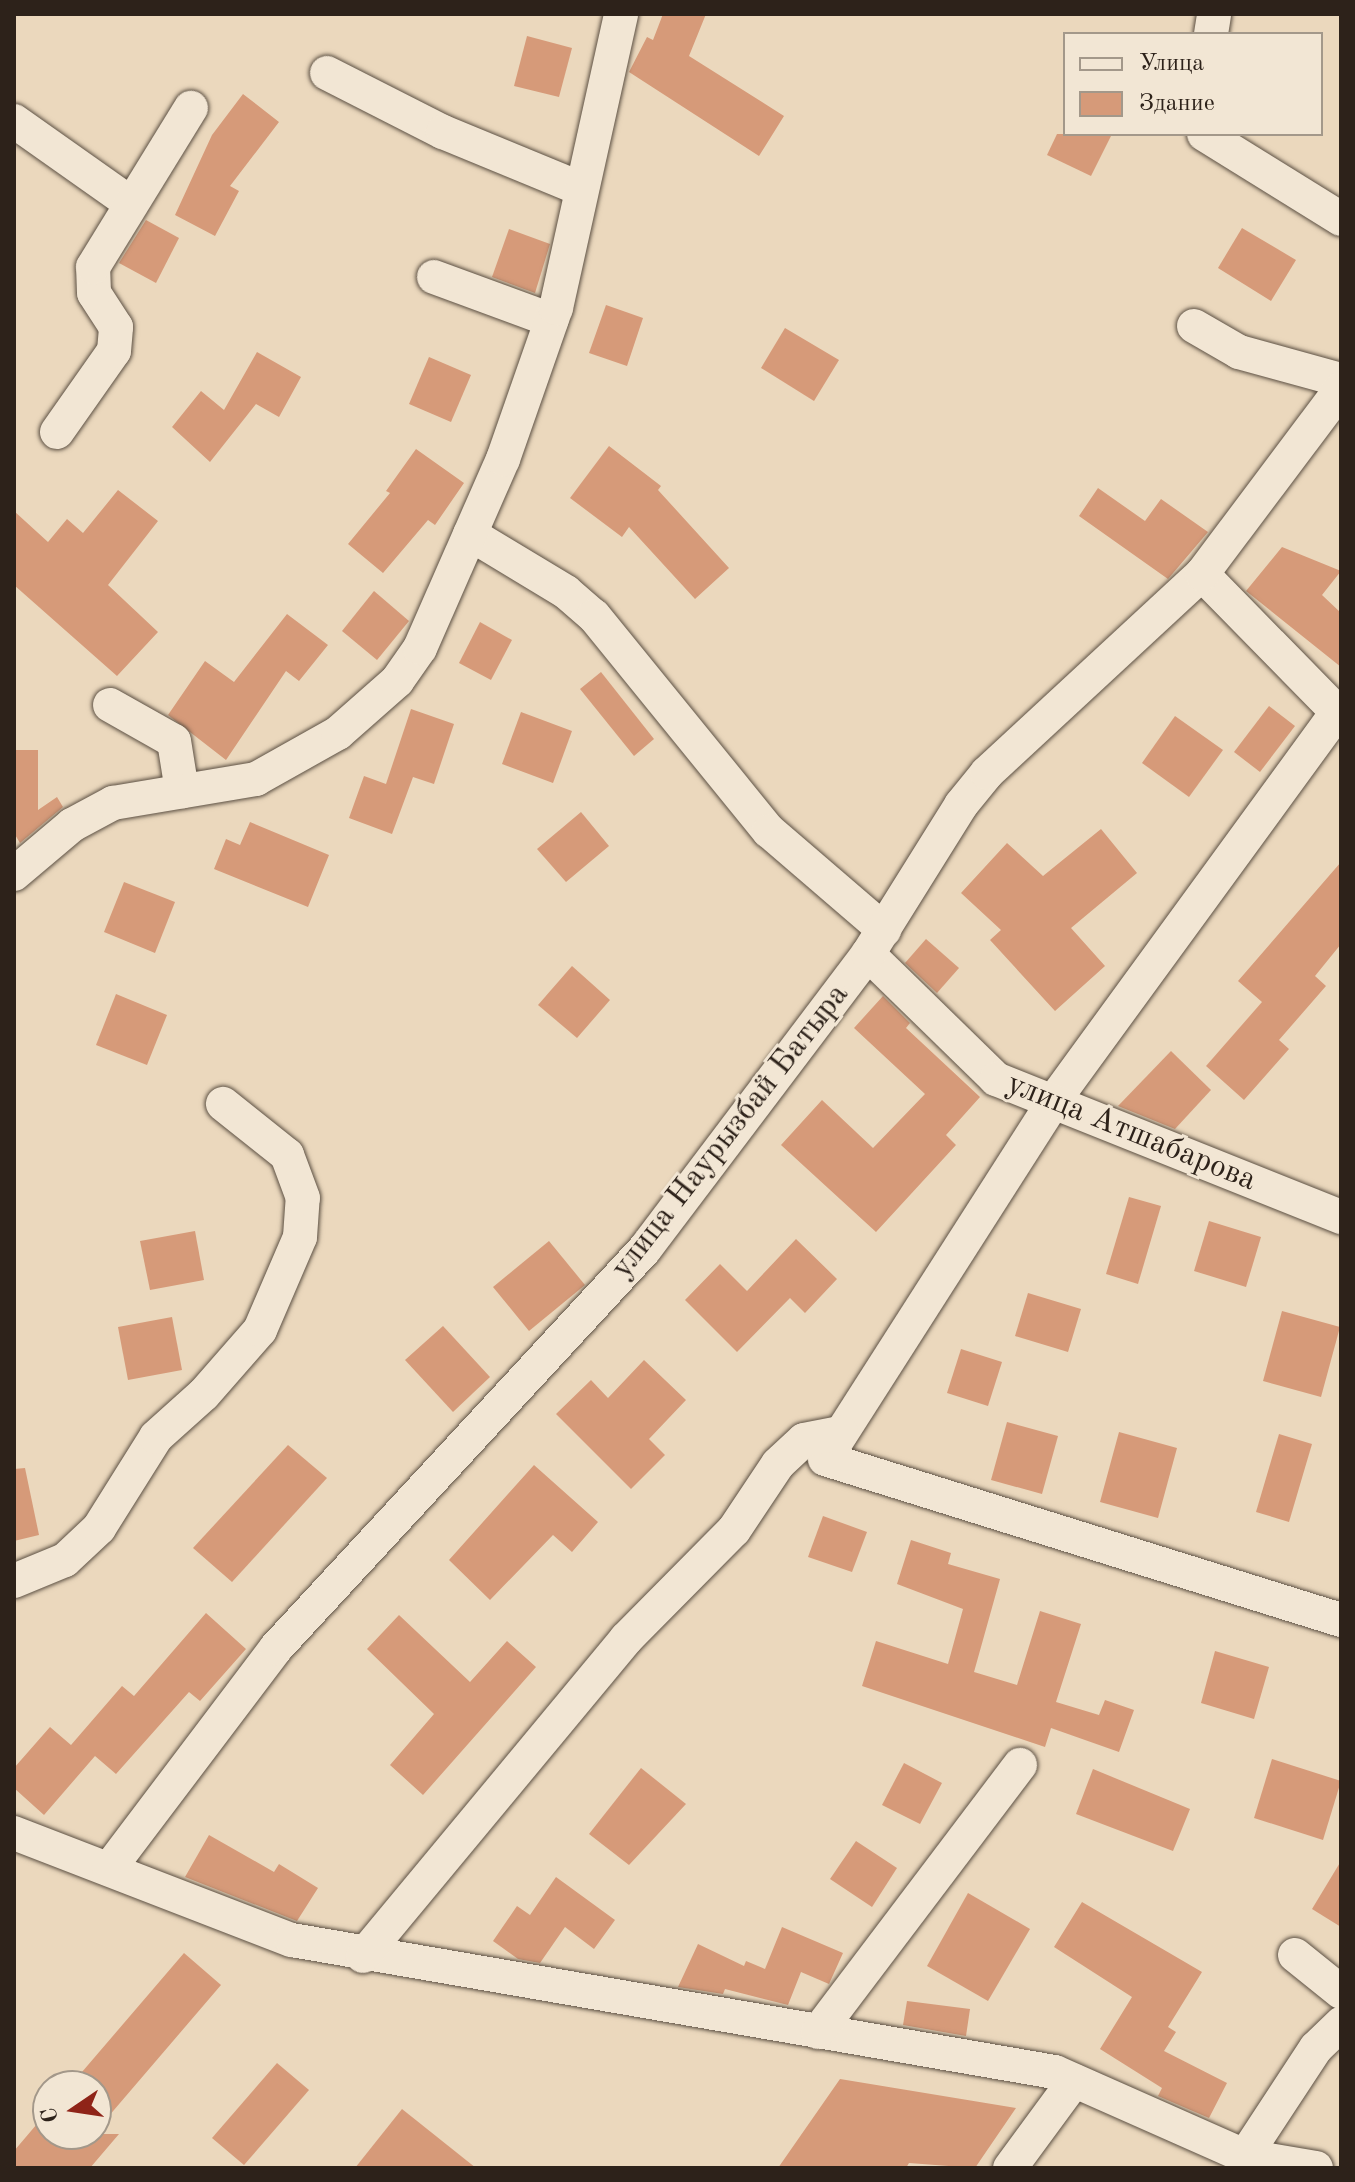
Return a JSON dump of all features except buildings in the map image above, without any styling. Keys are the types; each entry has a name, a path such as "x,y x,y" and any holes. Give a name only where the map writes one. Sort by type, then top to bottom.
{"street":[{"path":"14,874 72,825 113,803 256,779 338,733 397,681 420,648 503,459 551,320 621,14"},
{"path":"327,73 443,132 581,189"},
{"path":"57,432 114,351 116,327 94,293 93,267 129,202 155,170 191,108"},
{"path":"14,121 129,202"},
{"path":"1207,136 1341,219"},
{"path":"434,277 551,320"},
{"path":"1194,326 1239,352 1341,380"},
{"name":"улица Наурызбай Батыра","path":"109,1869 276,1648 645,1249 876,942 961,805 987,773 1202,574 1341,389"},
{"name":"улица Атшабарова","path":"470,534 566,592 594,616 769,831 876,942 996,1079 1052,1104 1341,1217"},
{"path":"1202,574 1340,712 1052,1104 825,1459 1341,1620"},
{"path":"110,705 174,741 182,791"},
{"path":"14,1581 65,1560 99,1528 156,1437 204,1394 265,1317 300,1237 303,1198 287,1155 223,1104"},
{"path":"363,1956 626,1639 734,1530 778,1464 804,1440 841,1433"},
{"path":"818,2032 1020,1765"},
{"path":"14,1833 292,1940 363,1956 1003,2060 1074,2081 1245,2156 1316,2168"},
{"path":"1295,1955 1341,1992"},
{"path":"1245,2156 1316,2048 1341,2024"},
{"path":"1010,2168 1074,2081"}]}
